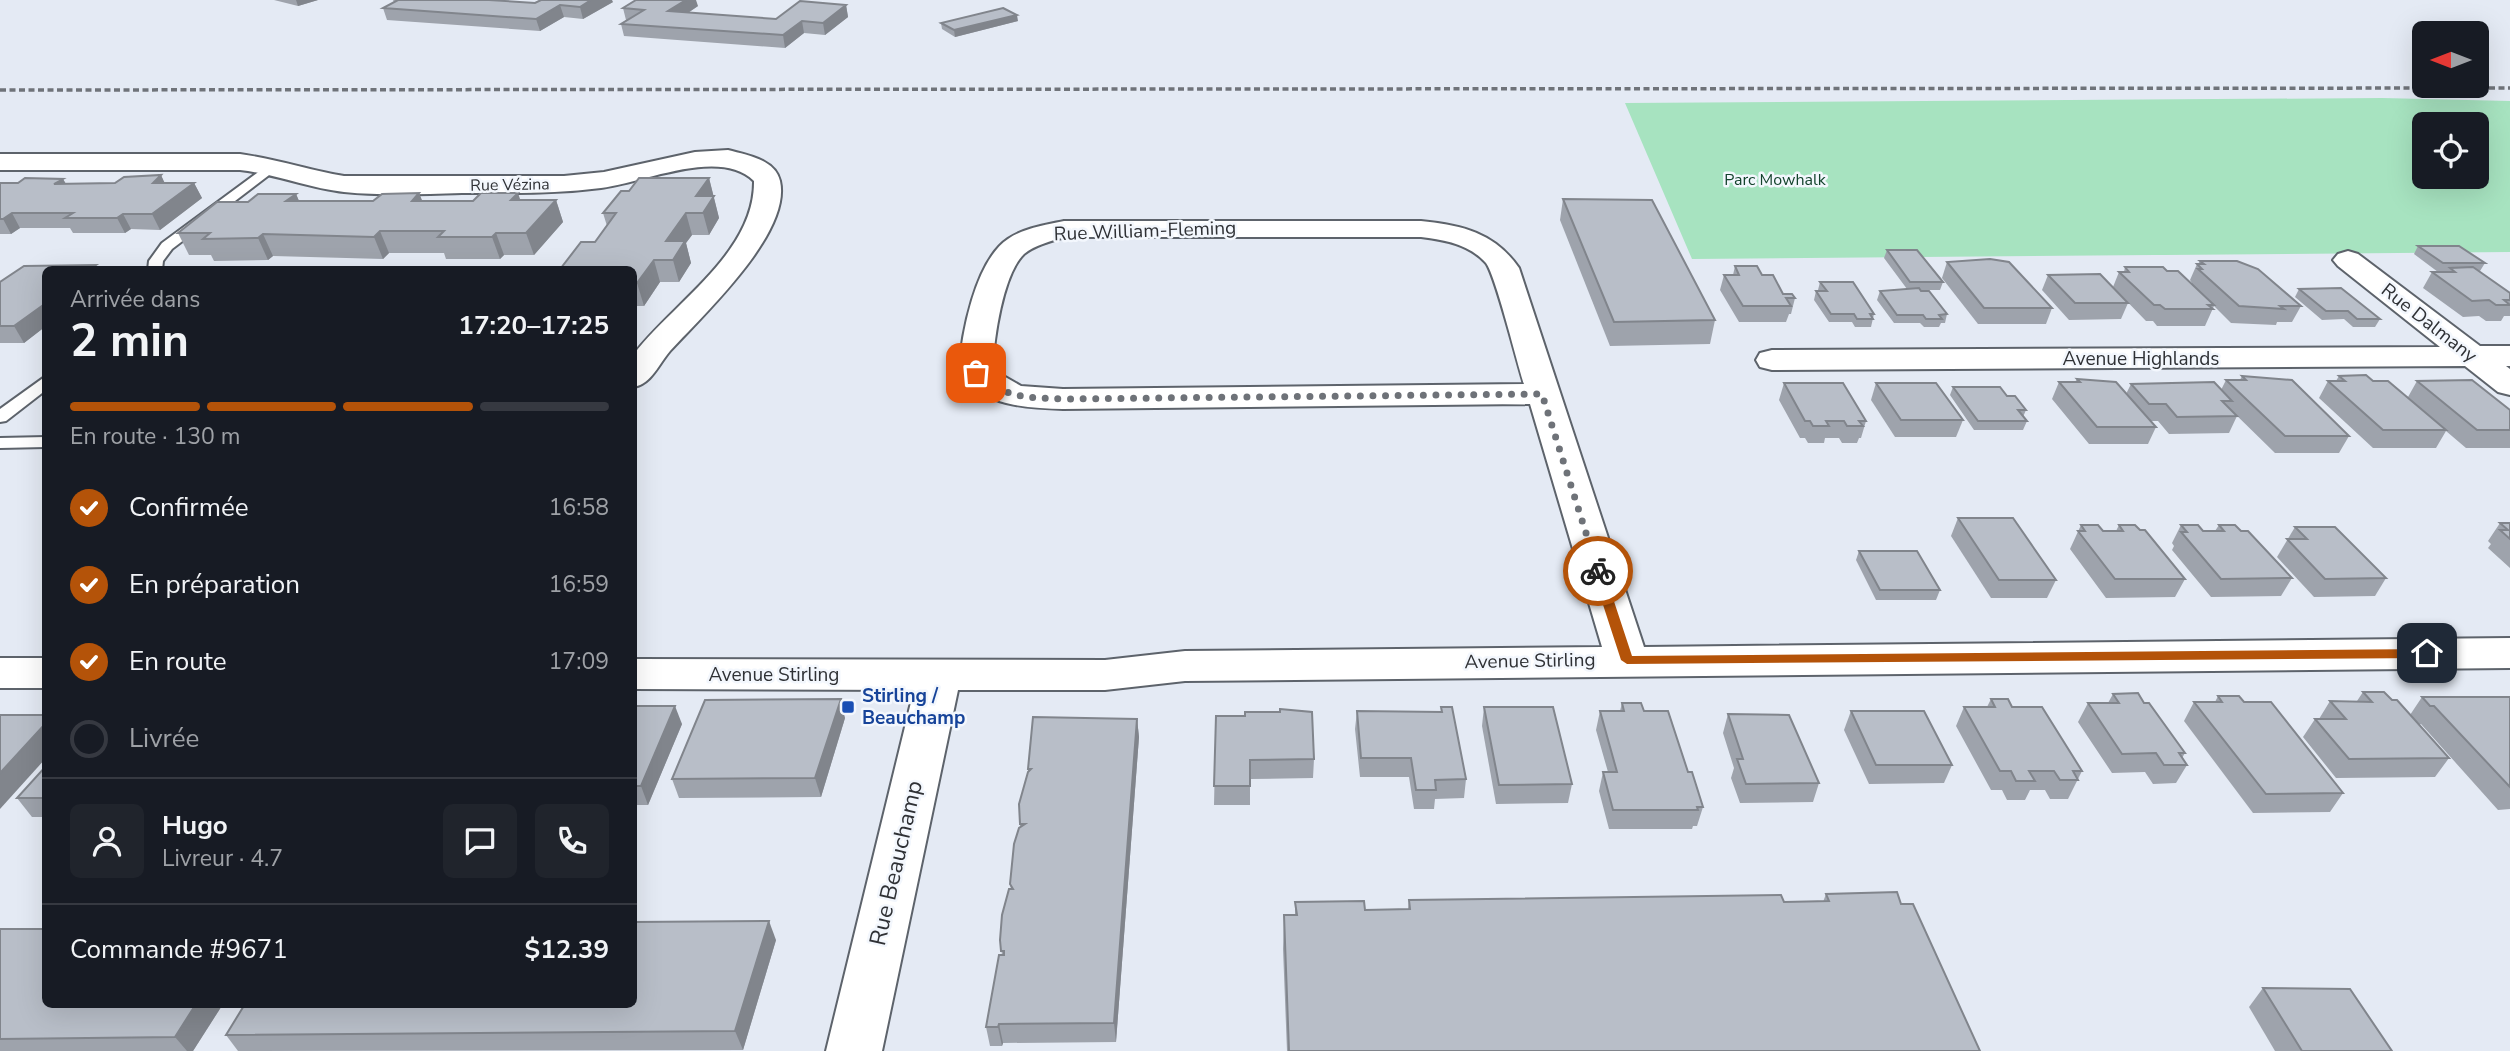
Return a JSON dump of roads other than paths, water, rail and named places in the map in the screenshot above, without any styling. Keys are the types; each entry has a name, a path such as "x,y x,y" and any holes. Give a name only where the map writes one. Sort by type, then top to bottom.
{"street":[{"name":"Rue Vézina","path":"0,162 240,162 272,166 309,178 379,186 577,183 604,180 695,160 728,158 754,165 767,178 767,199 760,221 710,295 646,357 637,372"},
{"name":"Rue William-Fleming","path":"1542,394 1063,399 1026,397 996,390 976,373 975,355 1002,260 1015,247 1034,236 1064,229 1421,229 1466,237 1484,245 1497,255 1504,268 1627,660"},
{"name":"Rue Dalmany","path":"2348,260 2510,386"},
{"name":"Avenue Highlands","path":"1772,360 2510,356"},
{"name":"Avenue Stirling","path":"637,674 1105,675 1185,666 2510,653"},
{"path":"0,673 42,673"},
{"name":"Rue Beauchamp","path":"853,1051 939,675"}],"lane":[{"path":"155,266 167,246 272,166"},
{"path":"0,417 42,384"},
{"path":"0,443 42,442"}],"railway":[{"path":"0,90 2510,88"}],"place":[{"name":"Stirling / Beauchamp","path":"848,707"}],"park label":[{"name":"Parc Mowhalk","path":"1775,180"}]}
